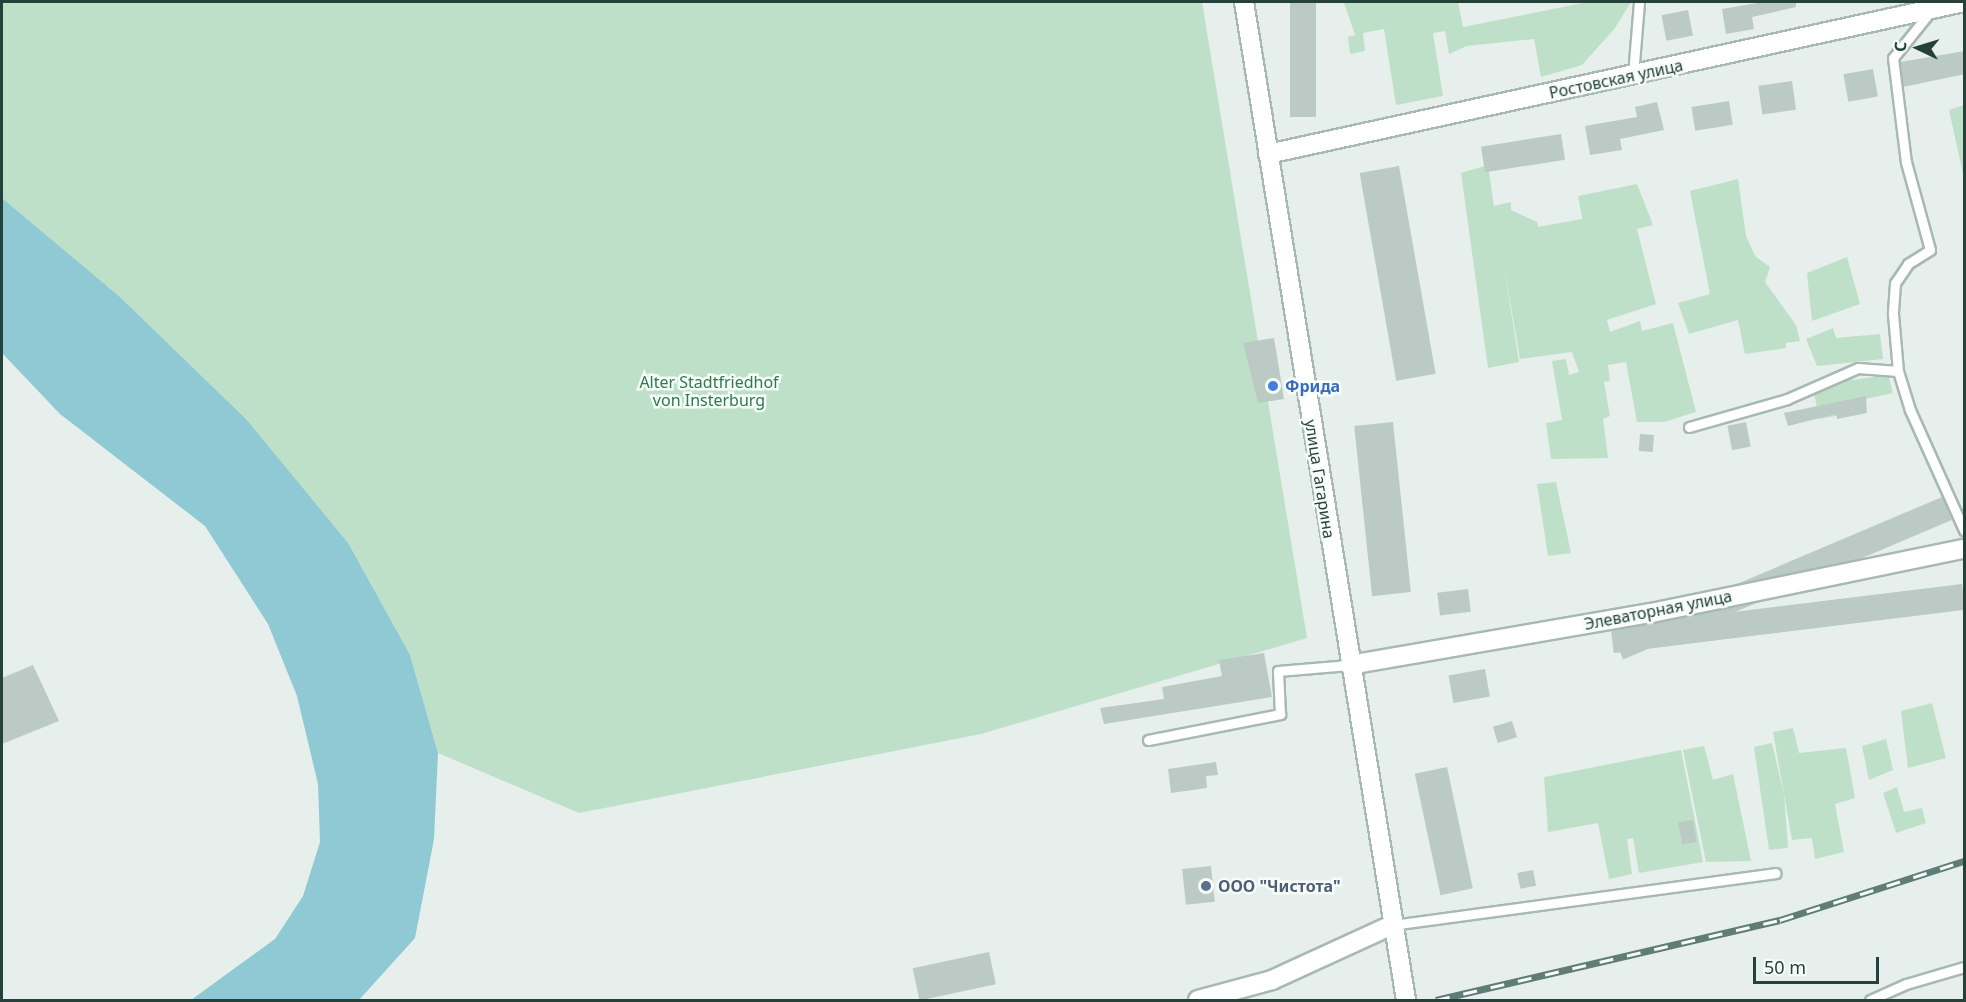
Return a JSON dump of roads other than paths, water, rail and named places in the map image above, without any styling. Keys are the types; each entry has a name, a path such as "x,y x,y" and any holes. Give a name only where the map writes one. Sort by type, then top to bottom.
{"street":[{"name":"улица Гагарина","path":"1244,2 1349,664 1406,1000"},
{"name":"Ростовская улица","path":"1268,154 1633,75 1911,8 1932,9 1964,2"},
{"name":"Элеваторная улица","path":"1349,664 1651,613 1965,549"},
{"path":"1198,1000 1272,980 1392,925"}],"lane":[{"path":"1633,75 1639,2"},
{"path":"1932,9 1893,58 1906,162 1930,249 1908,264 1895,283 1898,371 1910,410 1965,530"},
{"path":"1689,427 1787,399 1858,368 1898,371"},
{"path":"1148,740 1280,714 1278,671 1349,664"},
{"path":"1392,925 1775,873"},
{"path":"1870,1000 1906,984 1965,967"}],"water":[{"path":"2,198 120,297 246,419 348,543 410,655 438,753 434,839 415,938 359,1000 191,1000 275,939 303,896 320,842 318,784 297,696 268,624 205,526 60,414 2,353"}],"railway":[{"path":"1436,1000 1780,920 1964,861"}],"place":[{"name":"Фрида","path":"1273,386"},
{"name":"ООО \"Чистота\"","path":"1206,886"}],"park label":[{"name":"Alter Stadtfriedhof von Insterburg","path":"709,391"}]}
